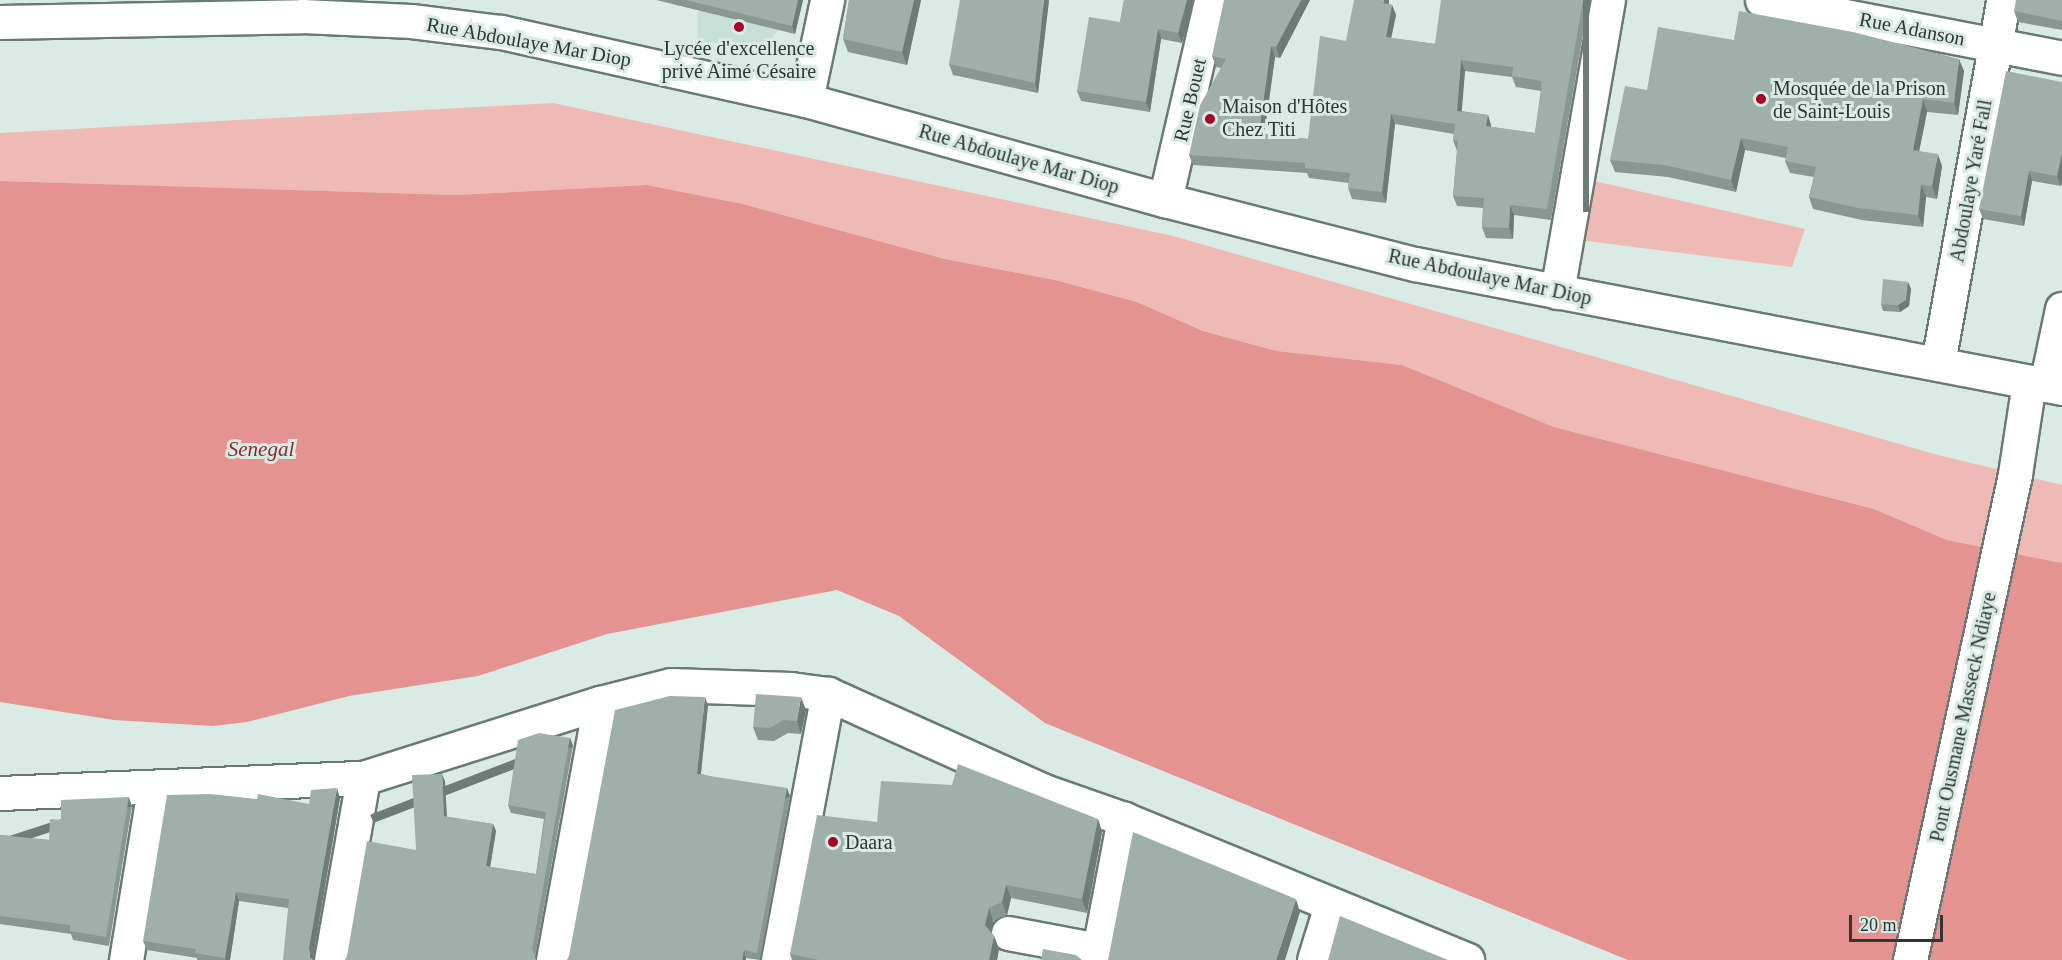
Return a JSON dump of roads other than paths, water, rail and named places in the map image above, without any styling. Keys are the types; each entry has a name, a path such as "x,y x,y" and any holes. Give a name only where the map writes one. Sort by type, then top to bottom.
{"street":[{"path":"806,100 827,0"},
{"name":"Rue Bouet","path":"1165,200 1211,0"},
{"path":"1557,292 1608,0"},
{"name":"Rue Adanson","path":"1762,0 1808,4 1995,46 2062,58"},
{"name":"Abdoulaye Yaré Fall","path":"1938,363 2003,0"},
{"name":"Rue Abdoulaye Mar Diop","path":"0,22 69,10 304,8 456,12 568,45 806,100 1165,200 1415,264 2046,385"},
{"name":"Pont Ousmane Masseck Ndiaye","path":"1911,960 2015,474 2046,385 2062,309"},
{"path":"0,793 154,789 363,778 600,703 671,685 749,684 828,694 1044,791 1124,819 1467,960"},
{"path":"778,960 828,694"},
{"path":"553,960 600,703"},
{"path":"331,960 363,778"},
{"path":"126,960 154,789"},
{"path":"1008,933 1098,955 1124,819"},
{"path":"1314,960 1331,905"}],"water":[{"name":"Senegal","path":"0,181 456,195 647,185 743,204 945,259 1055,280 1137,302 1203,331 1277,351 1402,365 1554,427 1874,509 1947,540 2062,563 2062,960 1628,960 1045,723 899,616 837,590 607,634 478,676 349,696 247,722 213,726 114,720 0,702"}],"place":[{"name":"Lycée d'excellence privé Aimé Césaire","path":"739,27"},
{"name":"Mosquée de la Prison de Saint-Louis","path":"1761,99"},
{"name":"Maison d'Hôtes Chez Titi","path":"1210,119"},
{"name":"Daara","path":"833,842"}]}
